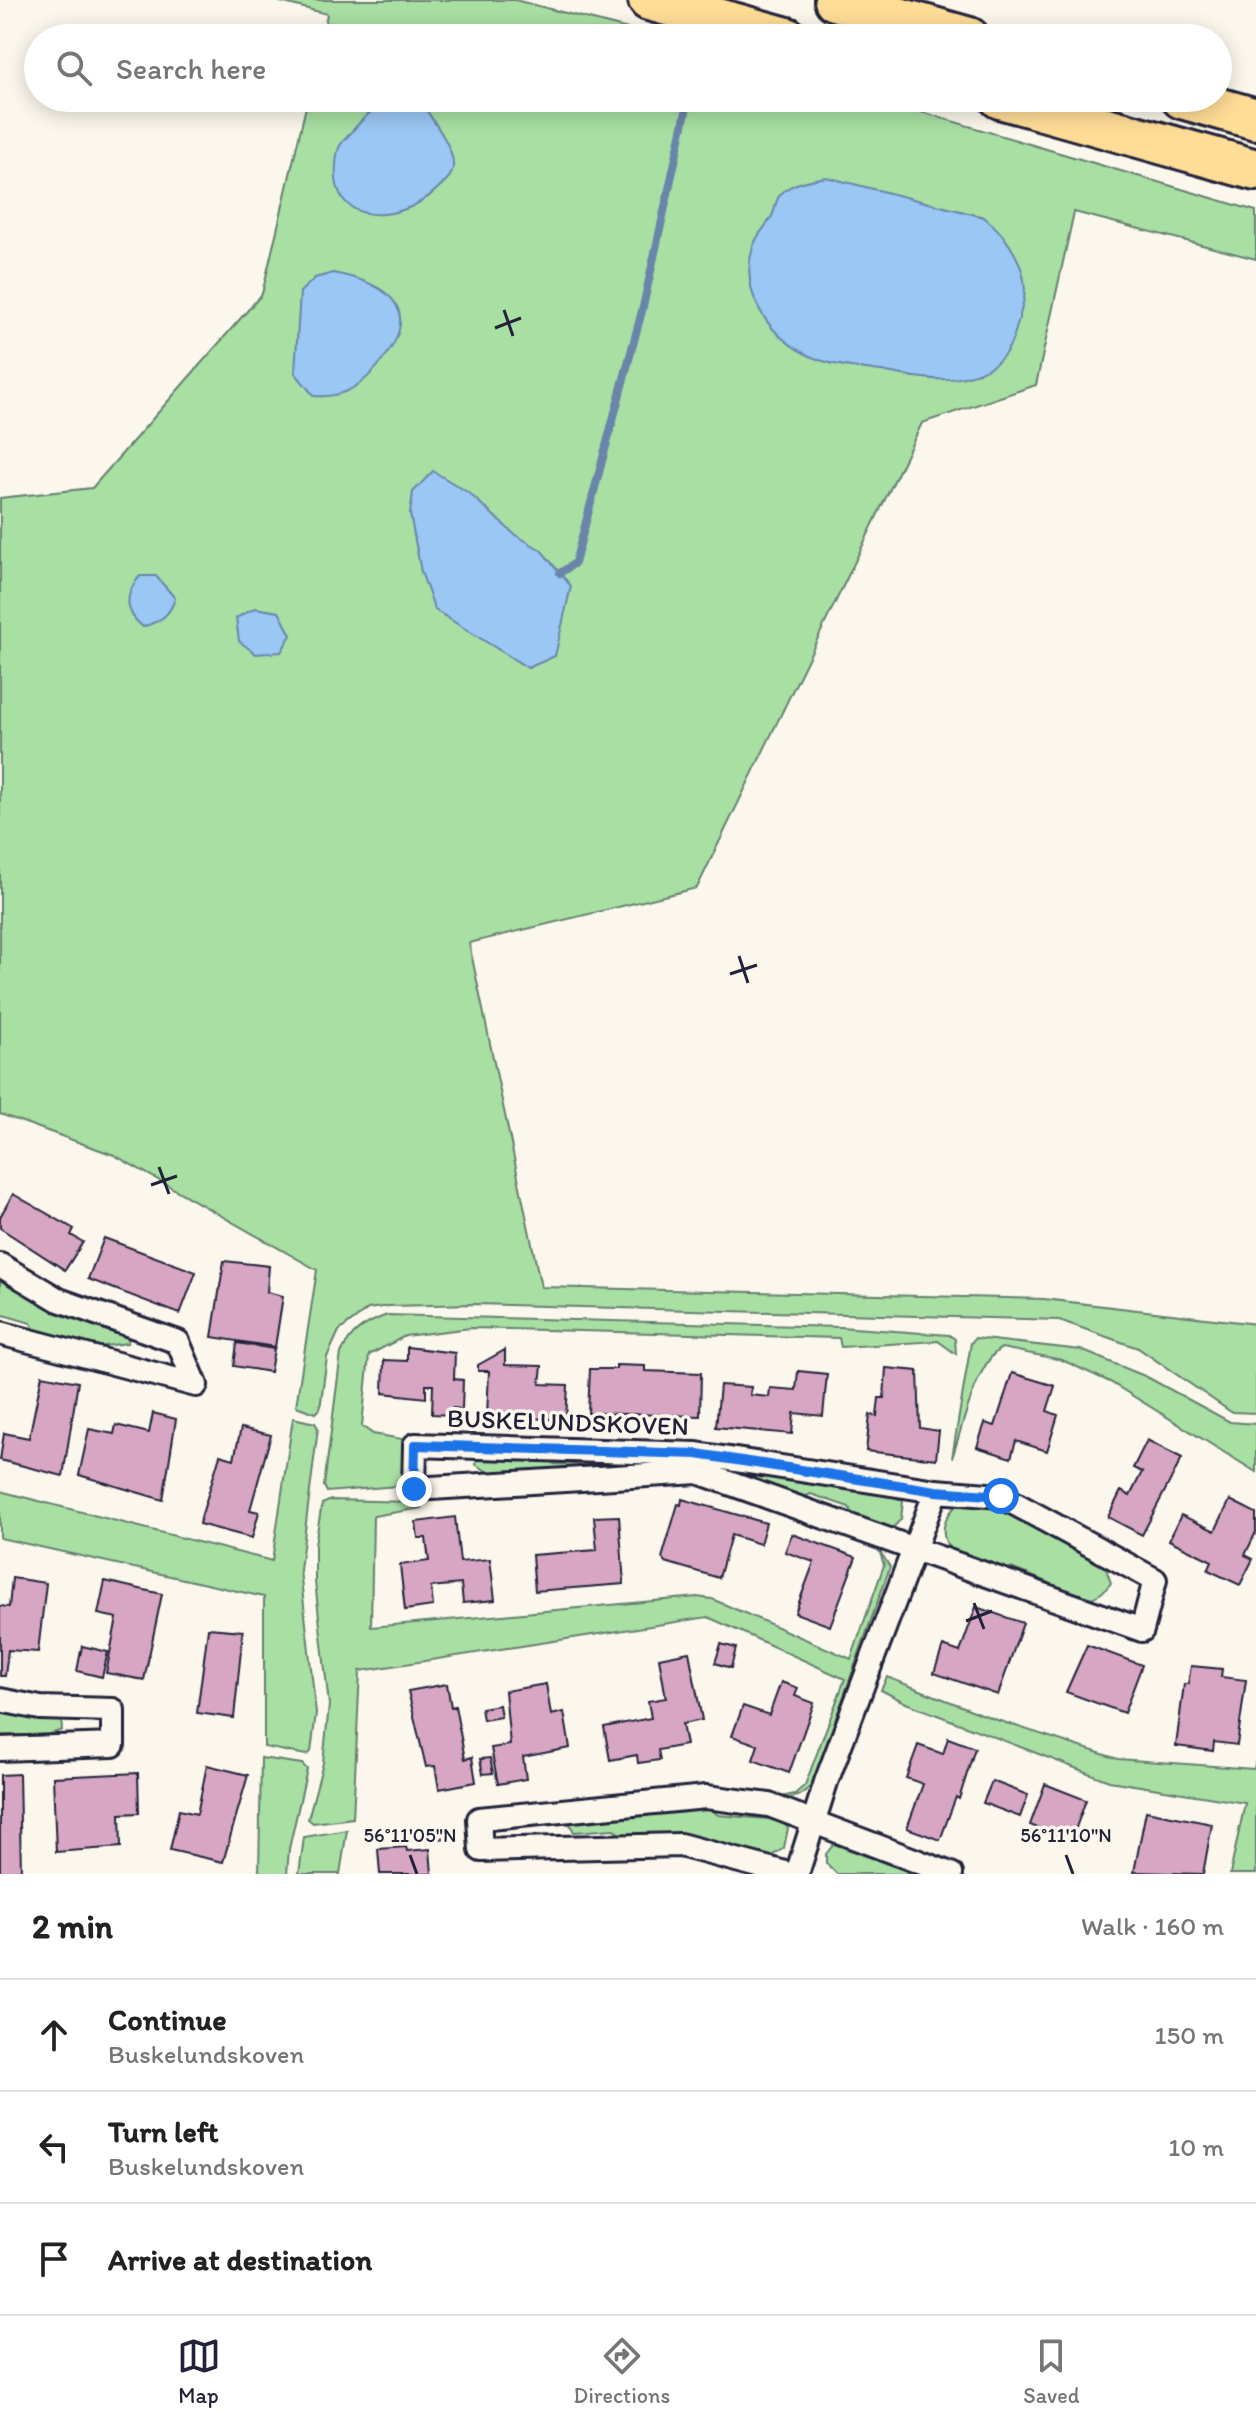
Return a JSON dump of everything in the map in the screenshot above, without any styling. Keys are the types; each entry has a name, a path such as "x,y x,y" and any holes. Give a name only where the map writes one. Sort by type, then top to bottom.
{"highway":[{"path":"649,0 737,24"},
{"path":"835,0 920,24"},
{"path":"1050,112 1256,170"},
{"path":"1231,112 1256,119"}],"street":[{"path":"0,1265 59,1300 178,1342 196,1385 0,1333"},
{"name":"BUSKELUNDSKOVEN","path":"415,1445 697,1454 936,1491 1001,1496 1155,1580 1142,1630 698,1472 414,1489 415,1445"},
{"path":"797,1874 812,1821 912,1548 936,1491"},
{"path":"0,1700 40,1708 113,1710 115,1727 113,1745 0,1749"},
{"path":"789,1874 680,1845 481,1850 479,1819 706,1797 769,1805 951,1874"}],"green space":[{"path":"273,0 515,0 608,24 325,24 327,14"},
{"path":"305,112 921,112 1256,211 1256,259 1074,212 1036,385 922,423 697,888 469,943 541,1287 1044,1299 1256,1324 1256,1413 1231,1412 1138,1348 1059,1320 476,1304 368,1309 339,1331 327,1357 320,1409 316,1413 296,1406 317,1270 114,1155 0,1114 0,498 92,488 262,294"},
{"path":"0,1270 131,1334 127,1343 97,1347 37,1335 31,1323 0,1314"},
{"path":"387,1315 840,1327 949,1335 955,1339 956,1354 938,1341 841,1347 839,1338 471,1328 405,1336 369,1355 362,1426 373,1434 402,1439 402,1479 397,1486 327,1492 324,1486 341,1353 360,1329"},
{"path":"975,1338 1081,1350 1147,1377 1230,1422 1256,1424 1256,1472 1110,1382 1062,1360 1002,1348 985,1366 978,1381 952,1458 971,1343"},
{"path":"293,1418 315,1423 318,1428 300,1570 316,1713 311,1752 306,1755 264,1747 264,1597 0,1538 0,1491 272,1561"},
{"path":"543,1453 554,1464 594,1465 601,1456 651,1459 651,1465 491,1474 475,1464 479,1458"},
{"path":"727,1468 820,1479 830,1487 881,1490 903,1501 901,1519 890,1531 853,1517 849,1507 811,1494 801,1498"},
{"path":"331,1500 414,1502 421,1508 373,1516 371,1627 697,1597 712,1599 851,1659 884,1565 879,1550 890,1567 812,1785 798,1796 781,1797 795,1794 805,1785 845,1679 708,1617 360,1671 353,1818 313,1823 308,1819 323,1763 329,1705 315,1582 315,1544 322,1504"},
{"path":"962,1500 1004,1505 1062,1543 1076,1541 1105,1566 1111,1583 1092,1598 1079,1598 1055,1592 1048,1582 1011,1568 998,1570 968,1563 955,1555 947,1544 944,1530 948,1516"},
{"path":"887,1677 997,1720 1118,1759 1254,1769 1256,1759 1256,1874 1230,1874 1245,1803 1109,1781 906,1703 881,1690"},
{"path":"10,1708 61,1718 62,1730 31,1741 23,1735 0,1735 0,1713"},
{"path":"261,1758 302,1764 307,1769 289,1849 287,1874 259,1874"},
{"path":"705,1804 718,1815 780,1820 788,1828 784,1848 770,1857 623,1838 614,1829 574,1832 566,1817"},
{"path":"347,1830 340,1874 299,1874 304,1837"},
{"path":"834,1844 893,1866 904,1862 918,1874 837,1874 826,1863 826,1854"}],"water":[{"path":"428,112 443,135 452,159 451,173 436,190 405,209 387,214 356,210 344,200 337,186 338,150 369,114"},
{"path":"826,177 984,217 993,225 1016,257 1025,294 1015,331 1000,360 966,377 923,378 827,362 803,353 774,330 755,300 751,283 754,243 772,216 782,193 799,183"},
{"path":"333,273 352,277 383,291 394,301 400,326 394,342 368,377 344,392 314,396 295,373 300,292 315,278"},
{"path":"433,471 469,493 514,534 541,550 571,586 555,656 528,668 435,610 421,572 410,514 413,492"},
{"path":"140,576 156,576 175,598 164,617 143,627 132,615 128,603 131,589"},
{"path":"255,608 279,612 291,635 281,652 256,654 239,641 236,618"}],"building":[{"path":"13,1194 74,1229 71,1235 83,1242 65,1270 0,1228 0,1217"},
{"path":"104,1238 196,1272 180,1314 88,1279"},
{"path":"224,1261 269,1266 267,1292 283,1296 275,1347 212,1337"},
{"path":"237,1343 274,1349 270,1372 234,1366"},
{"path":"407,1347 455,1353 454,1379 463,1380 462,1409 453,1408 453,1415 432,1414 433,1385 426,1385 426,1398 383,1393 384,1360 407,1361"},
{"path":"505,1350 505,1365 542,1366 540,1384 568,1385 566,1420 487,1416 489,1371 478,1371 478,1365"},
{"path":"616,1365 645,1366 645,1371 701,1373 700,1416 588,1413 590,1369 616,1369"},
{"path":"886,1368 918,1371 920,1428 939,1431 936,1459 866,1451 870,1415 877,1416 879,1398 884,1398"},
{"path":"798,1371 827,1374 823,1416 794,1413 792,1434 716,1427 720,1385 751,1387 750,1395 769,1397 770,1388 796,1390"},
{"path":"1012,1373 1055,1386 1047,1411 1058,1415 1047,1451 1016,1441 1011,1458 977,1447 985,1423 995,1426"},
{"path":"42,1375 78,1382 63,1476 0,1460 4,1433 29,1438"},
{"path":"153,1413 176,1419 163,1500 79,1475 89,1429 114,1434 116,1425 149,1433"},
{"path":"241,1428 271,1435 250,1510 259,1512 252,1538 199,1524 220,1455 234,1459"},
{"path":"1147,1440 1182,1458 1142,1535 1108,1517 1121,1491 1130,1496 1142,1472 1133,1468"},
{"path":"682,1499 766,1523 760,1544 731,1535 719,1578 665,1562 662,1558"},
{"path":"1230,1500 1256,1513 1256,1532 1245,1555 1253,1559 1240,1585 1208,1570 1212,1561 1169,1540 1181,1515 1215,1531"},
{"path":"619,1516 624,1584 535,1591 532,1555 597,1550 594,1517"},
{"path":"455,1517 460,1562 490,1559 495,1600 463,1603 461,1584 431,1587 433,1606 405,1610 400,1565 429,1561 426,1538 418,1538 416,1522"},
{"path":"792,1534 856,1557 830,1626 795,1613 814,1562 785,1552"},
{"path":"12,1578 46,1583 38,1652 8,1650 5,1676 0,1676 0,1606 9,1607"},
{"path":"105,1581 162,1594 144,1680 106,1673 117,1618 98,1614"},
{"path":"976,1607 1023,1623 998,1695 934,1673 943,1646 960,1652"},
{"path":"208,1628 243,1631 234,1718 197,1713"},
{"path":"721,1644 736,1648 731,1668 715,1663"},
{"path":"1087,1645 1142,1665 1124,1713 1066,1692"},
{"path":"82,1646 108,1652 102,1677 77,1671"},
{"path":"689,1652 702,1720 682,1724 686,1745 658,1750 660,1760 638,1763 637,1755 610,1760 604,1727 651,1718 648,1701 666,1698 659,1658"},
{"path":"1191,1666 1222,1669 1221,1677 1246,1680 1237,1745 1214,1742 1213,1751 1176,1746 1184,1684 1188,1684"},
{"path":"781,1682 798,1688 795,1696 814,1703 789,1773 753,1760 758,1745 732,1736 743,1706 769,1715"},
{"path":"447,1684 451,1707 455,1706 465,1759 472,1757 476,1782 439,1789 435,1766 426,1767 408,1691"},
{"path":"546,1684 551,1715 564,1712 570,1748 523,1757 526,1779 498,1784 491,1748 510,1745 505,1691"},
{"path":"499,1705 501,1717 483,1720 481,1708"},
{"path":"948,1738 975,1748 959,1799 956,1797 940,1840 907,1828 923,1784 906,1778 918,1745 943,1754"},
{"path":"490,1758 493,1773 483,1774 480,1759"},
{"path":"207,1765 248,1775 223,1862 170,1850 179,1810 197,1814"},
{"path":"138,1773 139,1813 120,1814 121,1847 56,1852 53,1777"},
{"path":"19,1774 21,1872 0,1873 0,1775"},
{"path":"992,1781 1028,1795 1020,1817 983,1803"},
{"path":"1045,1784 1086,1800 1071,1841 1030,1825"},
{"path":"1146,1811 1212,1824 1203,1874 1134,1872"},
{"path":"454,1827 455,1837 438,1839 438,1828"},
{"path":"406,1847 407,1851 430,1849 432,1874 380,1874 378,1849"}],"waterway":[{"path":"560,573 575,563 643,307 686,112"}],"route":[{"path":"414,1489 415,1445 697,1454 936,1491 1001,1496"}]}
